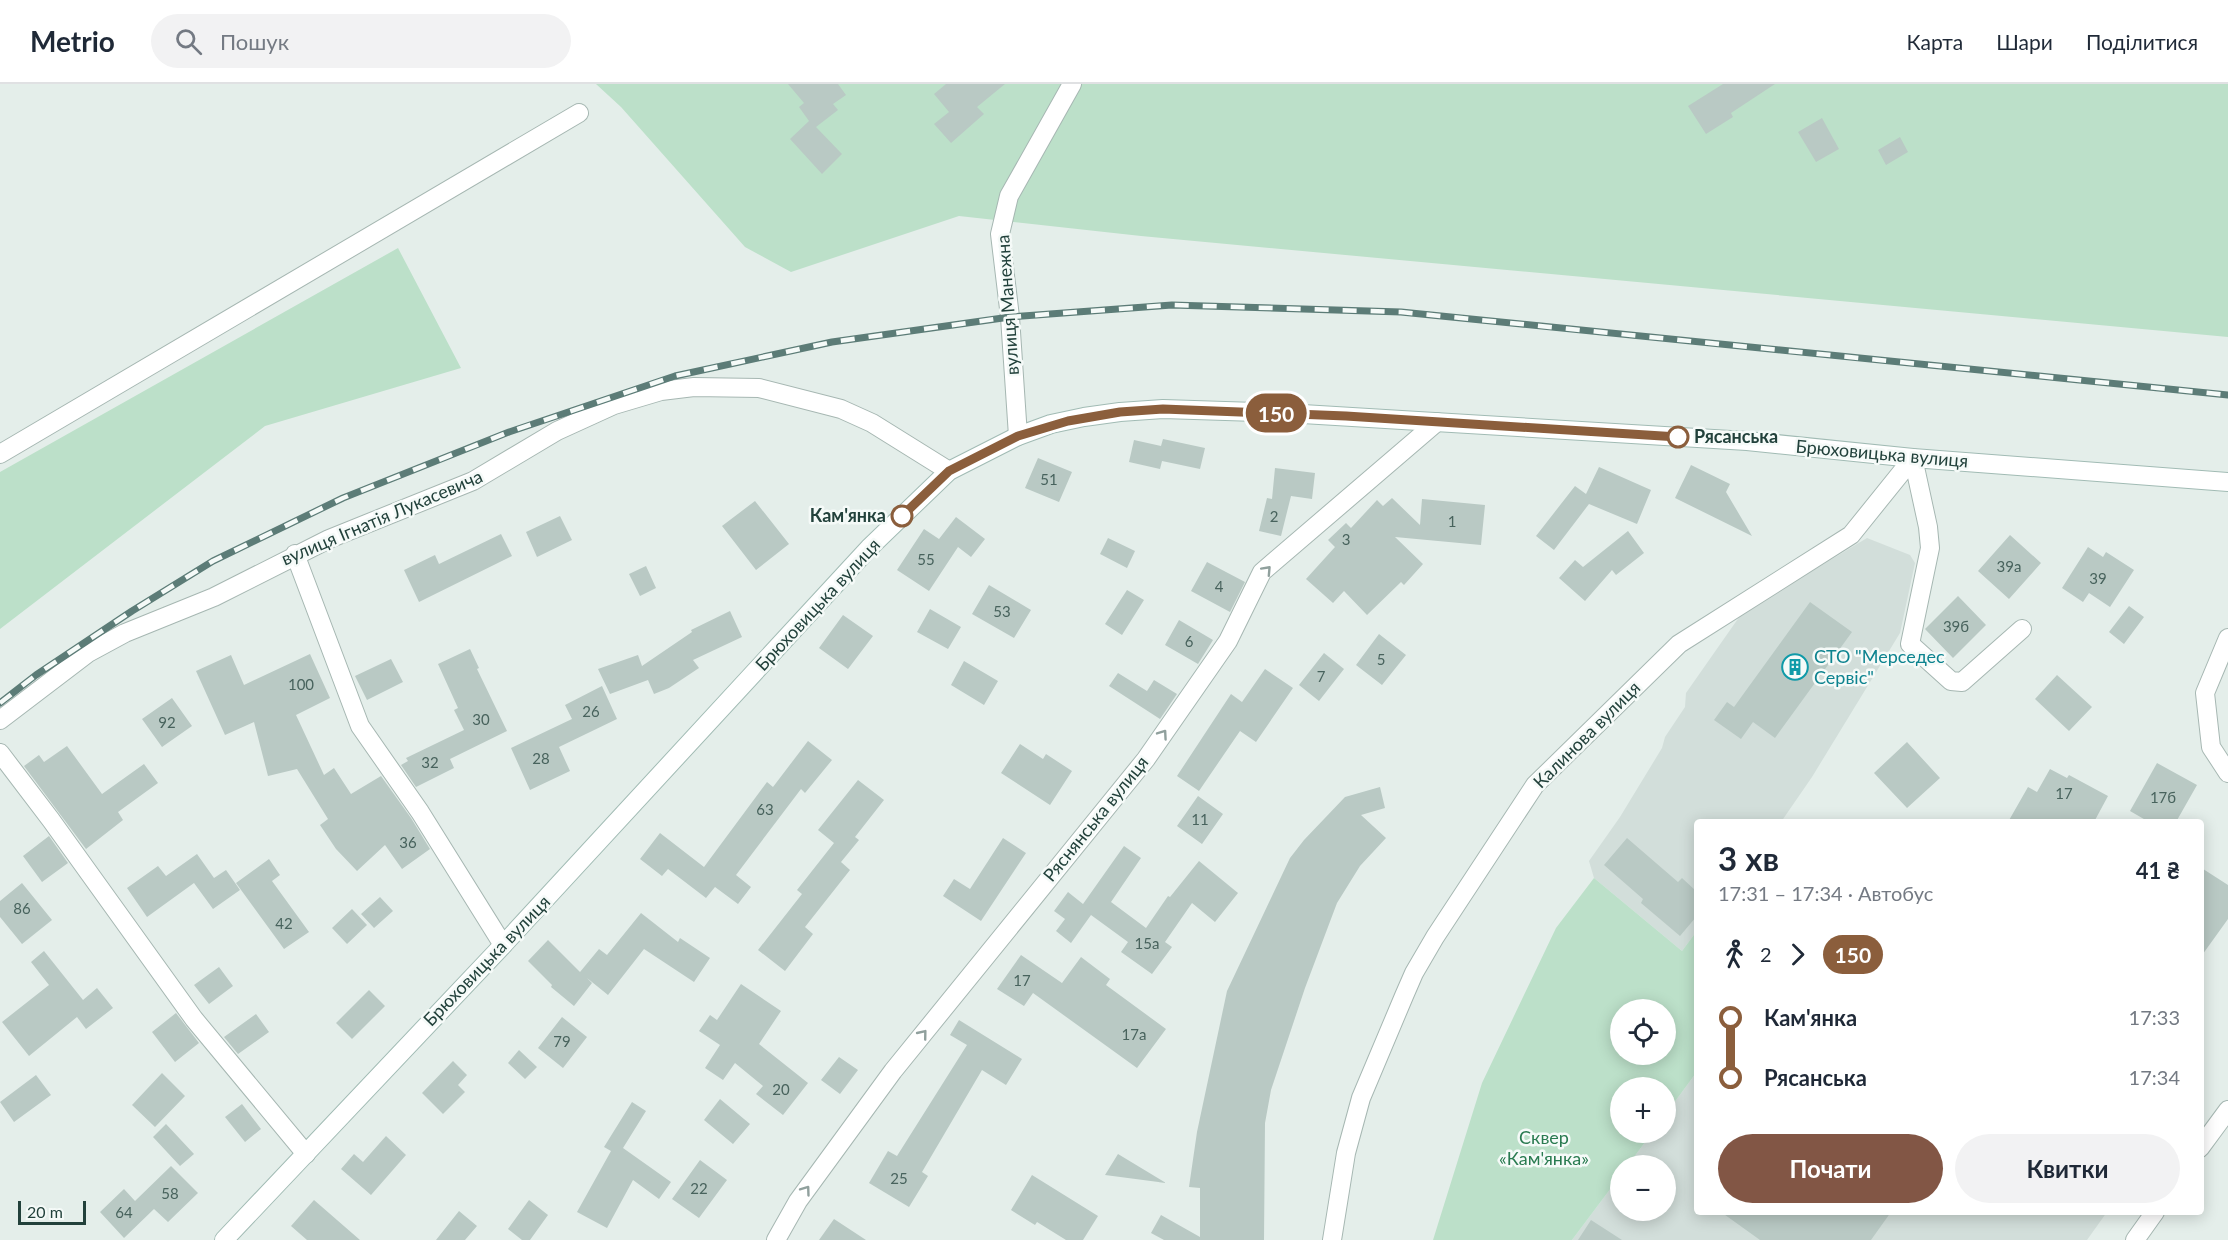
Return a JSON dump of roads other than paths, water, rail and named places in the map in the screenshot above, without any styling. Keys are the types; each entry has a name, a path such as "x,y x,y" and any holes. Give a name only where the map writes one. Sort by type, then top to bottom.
{"street":[{"name":"вулиця Манежна","path":"1018,436 1010,317 1000,234 1009,196 1072,84"},
{"path":"0,454 579,113"},
{"name":"вулиця Ігнатія Лукасевича","path":"0,720 88,652 125,633 214,597 295,554 473,481 557,431 614,405 661,392 694,387 759,388 841,409 872,423 949,471"},
{"name":"Брюховицька вулиця","path":"224,1240 503,945 869,548 949,471 1018,436 1051,424 1084,417 1163,409 1320,415 1747,441 1913,458 2228,482"},
{"name":"Ряснянська вулиця","path":"776,1240 798,1201 893,1071 1146,759 1228,641 1262,572 1437,422"},
{"path":"1913,458 1928,527 1930,549 1910,644 1956,683 1962,682 2022,629"},
{"name":"Калинова вулиця","path":"1332,1240 1346,1153 1361,1098 1407,988 1435,937 1535,785 1679,644 1851,535 1913,458"},
{"path":"295,554 360,726 420,812 503,945"},
{"path":"2228,638 2205,693 2211,747 2228,773"},
{"path":"0,753 194,1019 306,1154"},
{"path":"2204,1143 2228,1110"},
{"path":"2135,1240 2153,1215"}],"railway":[{"path":"0,703 36,675 132,611 213,561 343,498 509,432 675,376 832,342 1010,317 1172,305 1401,312 2228,395"}],"place":[{"name":"Рясанська","path":"1678,437"},
{"name":"Кам'янка","path":"902,516"},
{"name":"СТО \"Мерседес Сервіс\"","path":"1795,667"}],"park label":[{"name":"Сквер «Кам'янка»","path":"1544,1148"}]}
